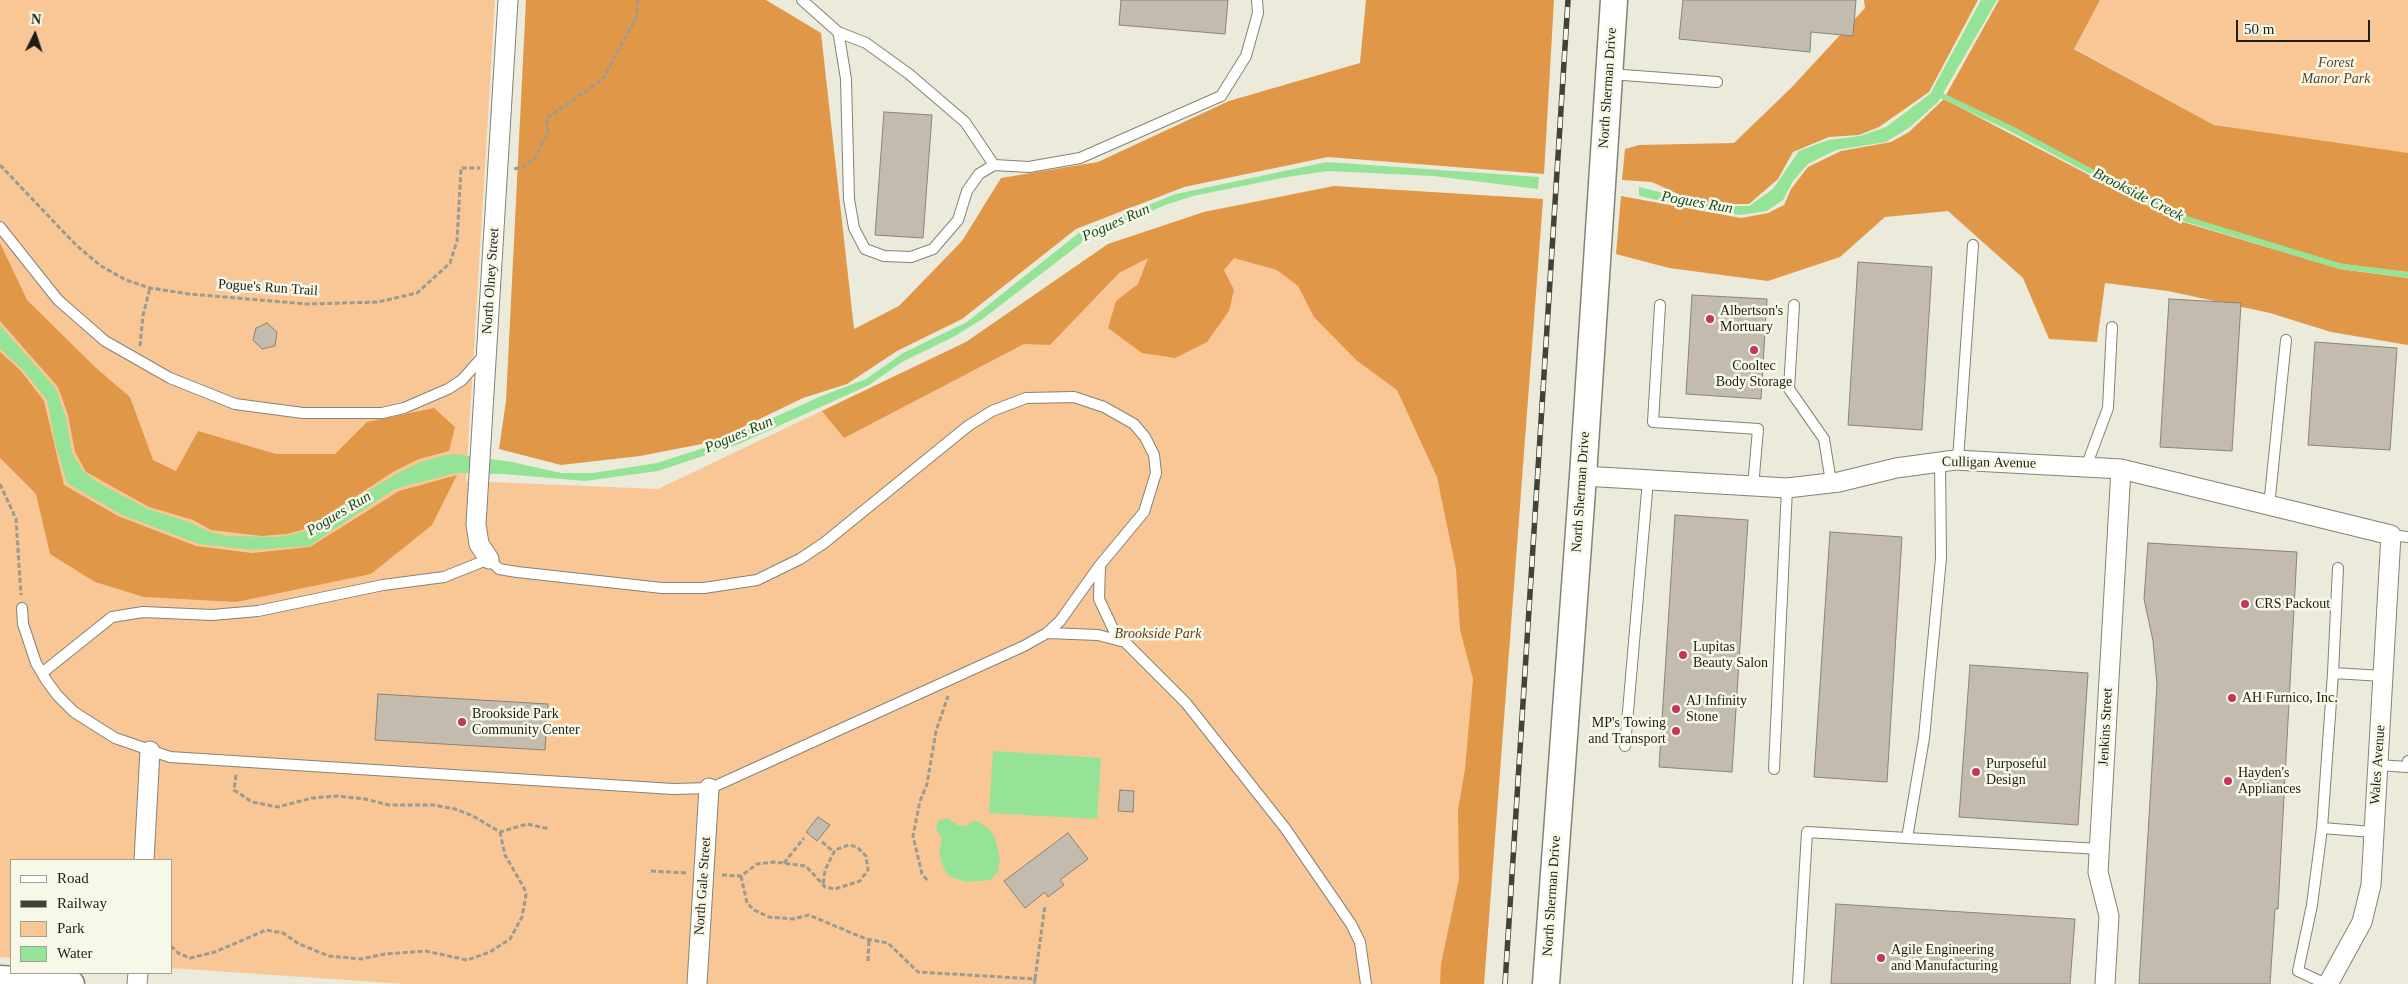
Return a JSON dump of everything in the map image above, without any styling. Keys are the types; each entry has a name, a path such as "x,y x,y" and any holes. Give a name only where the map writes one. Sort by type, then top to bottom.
{"main road":[{"name":"North Sherman Drive","path":"1546,984 1583,476 1614,0"},
{"path":"0,979 71,984"}],"street":[{"name":"North Olney Street","path":"489,558 479,544 476,524 508,0"},
{"name":"Culligan Avenue","path":"1583,476 1787,488 1831,482 1896,468 1949,461 2121,469 2399,536"},
{"name":"Jenkins Street","path":"2105,984 2109,916 2098,872 2121,469"},
{"name":"Wales Avenue","path":"2327,984 2352,942 2364,915 2371,885 2383,676 2399,536"},
{"path":"144,859 150,751"},
{"name":"North Gale Street","path":"697,984 709,788"}],"lane":[{"path":"802,0 838,32 866,43 909,74 937,98 964,122 994,165"},
{"path":"838,32 846,79 849,199 854,228 865,248 884,256 911,257 933,249 958,220 967,190 979,174 994,165 1029,167 1080,158 1221,96 1246,56 1258,13 1257,0"},
{"path":"1609,74 1717,82"},
{"path":"0,227 71,313 105,341 138,362 191,388 236,404 303,413 382,413 427,400 462,380 487,353"},
{"path":"1907,838 1924,738 1949,461 1973,245"},
{"path":"1794,304 1789,389 1824,439 1831,482"},
{"path":"1660,305 1653,422 1758,429 1753,487"},
{"path":"2086,467 2108,408 2112,327"},
{"path":"2269,506 2286,340"},
{"path":"22,608 23,624 28,644 42,673 57,695 74,712 115,738 170,757 673,789 709,788 732,780 1024,646 1047,633 1060,620 1100,565 1144,512 1156,474 1154,455 1145,437 1134,424 1119,414 1074,397 1026,398 992,411 968,426 824,543 800,559 758,580 704,588 662,588 498,569 489,558 444,577 383,585 258,611 212,615 143,612 112,617 42,673"},
{"path":"1624,746 1648,480"},
{"path":"1774,769 1787,488"},
{"path":"1100,565 1099,599 1114,631 1186,703 1286,828 1351,924 1360,942 1366,984"},
{"path":"2327,984 2298,971 2312,905 2322,828 2338,568"},
{"path":"1047,633 1098,635 1124,642"},
{"path":"2333,673 2383,676"},
{"path":"2378,765 2408,767 2408,760"},
{"path":"2322,828 2373,832"},
{"path":"1798,984 1807,832 2100,849"}],"path":[{"path":"510,170 525,166 534,159 548,133 547,118 602,80 636,18 638,0"},
{"name":"Pogue's Run Trail","path":"0,165 76,245 101,266 126,280 150,288 307,304 378,302 417,293 450,263 457,241 460,168 483,169"},
{"path":"138,362 143,315 150,288"},
{"path":"0,484 16,519 22,608"},
{"path":"927,880 922,874 913,836 936,731 954,678"},
{"path":"172,947 178,954 190,958 215,952 266,930 283,933 299,944 329,956 361,959 385,954 426,952 467,960 490,952 510,939 522,917 526,895 505,855 500,832 473,816 433,805 389,805 365,798 338,796 312,798 278,807 252,802 234,790 238,762"},
{"path":"500,832 527,824 550,829"},
{"path":"783,863 804,838"},
{"path":"822,842 834,852"},
{"path":"651,872 741,876 757,864 783,863 806,866 824,886 835,889 860,881 868,870 866,856 857,847 849,845 834,852 825,870 824,886"},
{"path":"741,876 747,903 754,910 769,917 793,919 809,915 869,939 888,943 918,972 1035,979"},
{"path":"1034,984 1045,905"},
{"path":"868,961 869,939"}],"green space":[{"name":"Brookside Park","path":"0,0 495,0 466,481 658,489 966,342 1108,244 1204,212 1334,186 1543,199 1484,984 406,984 172,968 172,859 10,859 10,958 0,957"},
{"name":"Forest Manor Park","path":"2100,0 2408,0 2408,154 2214,125 2074,48"}],"shaded area":[{"path":"526,0 766,0 821,33 854,329 899,306 962,241 1001,178 1098,162 1229,101 1360,63 1366,0 1554,0 1544,174 1328,157 1184,187 1076,229 962,319 897,351 847,384 803,398 712,442 640,456 561,465 499,449 506,401"},
{"path":"1864,0 1978,0 1929,92 1879,127 1859,135 1829,137 1793,152 1778,179 1749,204 1714,204 1680,195 1652,182 1622,180 1625,149 1639,145 1734,143 1791,88 1865,8"},
{"path":"1999,0 2100,0 2074,49 2214,125 2408,153 2408,272 2341,264 2177,214 1946,95"},
{"path":"1944,99 2173,219 2340,269 2408,278 2408,345 2331,332 2270,313 2168,291 2105,283 2097,342 2049,339 2023,278 1948,211 1885,217 1840,257 1768,281 1669,268 1616,254 1621,196 1741,218 1768,213 1784,205 1791,189 1808,167 1841,151 1891,142 1909,132"},
{"path":"1334,186 1543,199 1484,984 1440,984 1441,964 1459,879 1458,810 1465,769 1473,679 1460,630 1456,569 1437,477 1397,390 1356,360 1314,317 1298,286 1277,270 1234,258 1224,270 1234,290 1229,311 1207,342 1175,358 1142,353 1108,328 1116,301 1138,284 1148,258 1119,273 1050,345 1024,344 844,438 822,411 966,342 1108,244 1204,212"},
{"path":"0,243 27,300 96,368 130,397 153,460 176,471 198,431 276,454 335,454 367,422 434,408 455,427 449,451 419,459 393,472 306,529 287,534 262,536 211,530 193,520 149,507 86,472 75,452 68,415 58,387 0,321"},
{"path":"0,352 21,371 44,401 64,485 118,516 196,546 252,553 310,547 399,491 457,475 432,525 371,574 236,602 144,597 95,582 50,554 36,494 0,458"}],"water":[{"name":"Pogues Run","path":"1981,0 1997,0 1938,102 1909,128 1886,142 1836,150 1808,164 1793,181 1783,200 1767,211 1740,215 1708,211 1639,196 1639,187 1715,206 1749,206 1773,189 1799,151 1828,140 1860,136 1886,127 1930,94"},
{"name":"Pogues Run","path":"1327,162 1539,177 1538,189 1434,176 1328,171 1287,177 1193,196 1165,205 1085,240 984,318 955,336 902,362 869,385 739,444 658,471 585,481 504,474 456,473 395,489 309,546 253,550 199,544 122,515 67,483 55,442 47,400 23,370 0,349 0,325 56,389 66,418 72,453 84,472 99,483 148,509 189,522 210,532 229,536 280,537 307,531 345,504 398,473 420,462 446,455 456,454 512,462 561,473 593,473 657,463 716,444 819,397 866,379 903,353 967,322 1080,232 1176,194"},
{"path":"993,751 1101,758 1097,819 989,813"},
{"path":"947,818 959,826 968,825 974,820 988,828 995,838 1000,859 998,871 991,880 966,882 949,876 944,869 939,853 942,838 936,830 938,821"}],"building":[{"path":"1121,0 1228,0 1225,34 1119,25"},
{"path":"1683,0 1856,0 1853,36 1811,32 1810,52 1679,39"},
{"path":"884,112 932,115 923,238 875,235"},
{"path":"1858,262 1932,267 1922,430 1848,425"},
{"path":"1692,295 1767,299 1761,399 1686,394"},
{"path":"2169,299 2241,303 2232,451 2160,447"},
{"path":"267,323 277,332 275,346 262,349 253,340 256,328"},
{"path":"2315,342 2397,348 2390,450 2308,445"},
{"path":"1675,515 1748,520 1732,772 1659,767"},
{"path":"1830,532 1902,537 1887,782 1814,777"},
{"path":"2148,543 2297,552 2278,909 2275,909 2270,984 2139,984 2157,684 2153,641 2144,599"},
{"path":"1970,665 2088,673 2078,825 1959,817"},
{"name":"Brookside Park Community Center","path":"378,694 548,704 545,750 375,740"},
{"path":"1120,790 1134,791 1133,812 1118,811"},
{"path":"818,817 830,825 817,841 806,832"},
{"path":"1068,833 1088,859 1060,880 1064,885 1048,897 1045,892 1025,908 1004,881"},
{"path":"1836,904 2075,919 2070,984 1831,984"}],"waterway":[{"name":"Brookside Creek","path":"1938,94 2008,127 2173,215 2339,266 2408,275"}],"railway":[{"path":"1505,984 1568,0"}],"place":[{"name":"Albertson's Mortuary","path":"1710,319"},
{"name":"Cooltec Body Storage","path":"1754,350"},
{"name":"CRS Packout","path":"2245,604"},
{"name":"Lupitas Beauty Salon","path":"1683,655"},
{"name":"AH Furnico, Inc.","path":"2232,698"},
{"name":"AJ Infinity Stone","path":"1676,709"},
{"name":"Brookside Park Community Center","path":"462,722"},
{"name":"MP's Towing and Transport","path":"1676,731"},
{"name":"Purposeful Design","path":"1976,772"},
{"name":"Hayden's Appliances","path":"2228,781"},
{"name":"Agile Engineering and Manufacturing","path":"1881,958"}]}
